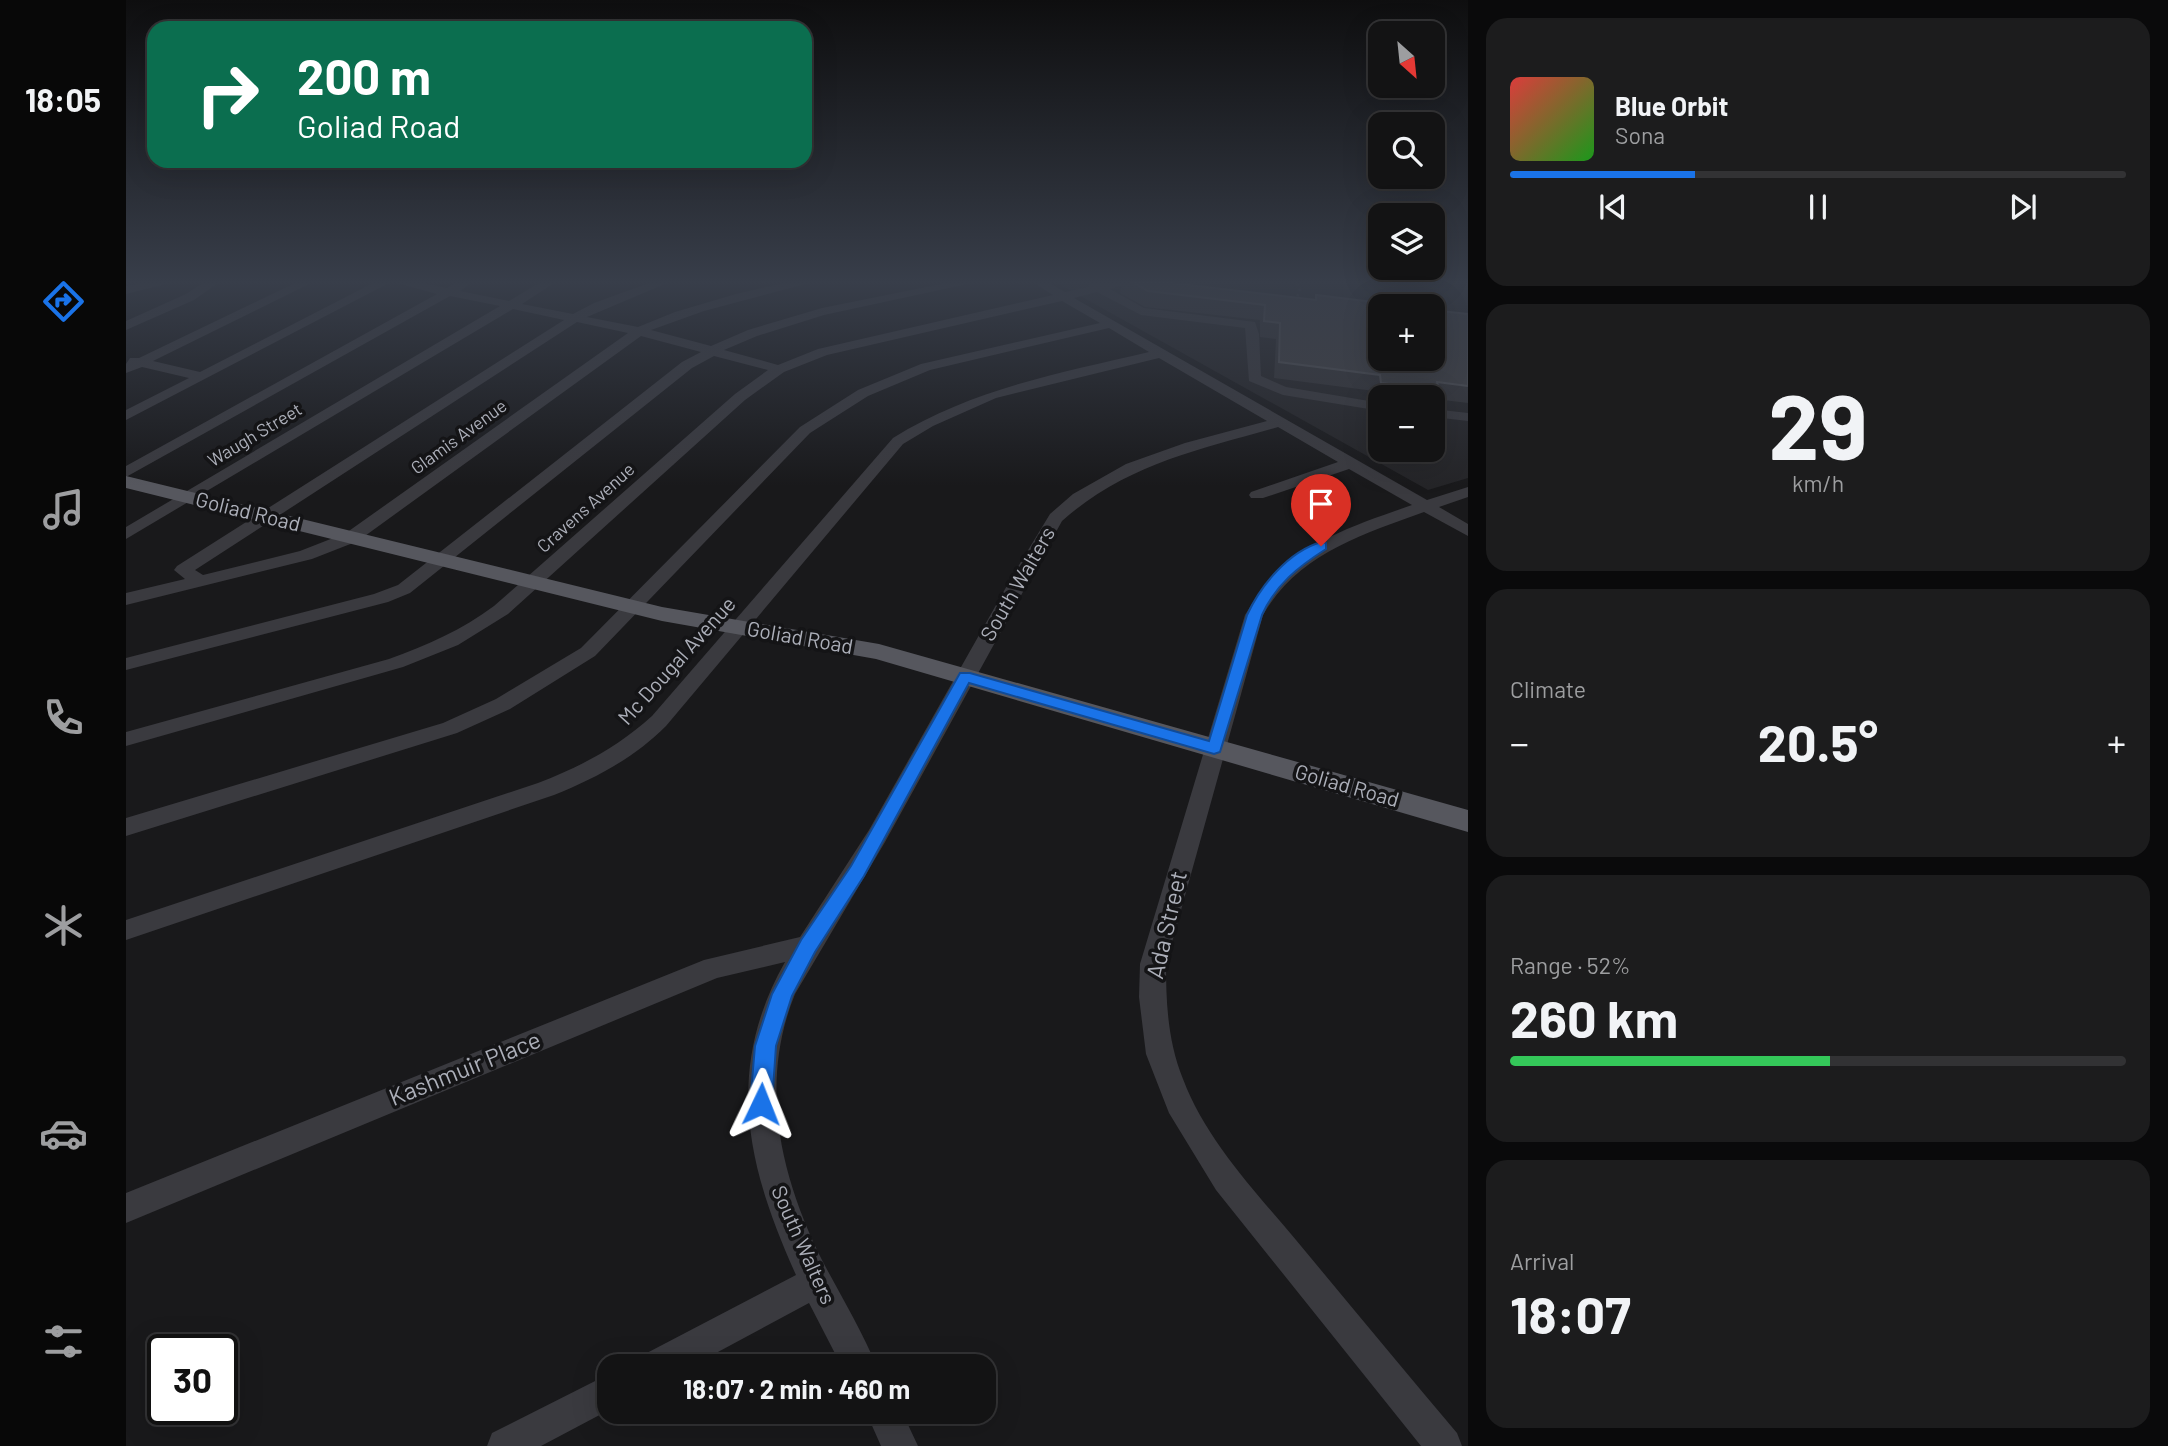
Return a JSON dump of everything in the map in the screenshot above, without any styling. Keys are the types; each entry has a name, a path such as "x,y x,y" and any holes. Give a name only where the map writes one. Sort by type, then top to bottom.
{"main road":[{"name":"Goliad Road","path":"126,482 631,606 856,647 1468,821"}],"street":[{"path":"126,369 165,350"},
{"path":"126,416 253,350"},
{"path":"126,472 343,350"},
{"name":"Waugh Street","path":"126,534 433,350"},
{"path":"200,581 183,570 525,350"},
{"name":"Glamis Avenue","path":"126,598 306,555 352,537 612,350"},
{"path":"126,664 381,598 404,589 687,365 711,350"},
{"path":"714,350 779,369"},
{"name":"Cravens Avenue","path":"126,739 424,653 481,624 740,397 779,369 829,350"},
{"path":"126,827 450,728 503,704 588,652 805,430 828,413 875,388 926,367 997,350"},
{"path":"1157,350 1468,531"},
{"path":"1253,350 1254,378 1283,391 1368,405"},
{"name":"Mc Dougal Avenue","path":"126,930 546,789 603,765 648,733 879,460 912,431 975,401 1161,353"},
{"path":"126,358 201,377"},
{"path":"1445,414 1468,416"},
{"name":"South Walters","path":"854,1354 778,1198 769,1162 761,1104 766,1046 772,1019 782,994 808,946 858,871 965,676 1056,519 1079,496 1108,477 1130,467 1280,422"},
{"path":"1257,495 1351,463"},
{"name":"Ada Street","path":"1444,1446 1227,1180 1186,1119 1162,1066 1152,1016 1153,964 1254,615 1274,581 1289,567 1321,546 1468,492"},
{"name":"Kashmuir Place","path":"126,1208 713,968 808,946"},
{"path":"679,1354 817,1281"},
{"path":"505,1446 597,1397"},
{"path":"889,1424 900,1446"}],"shaded area":[{"path":"1178,350 1368,350 1368,371 1445,371 1445,350 1468,350 1468,478 1428,490 1378,462 1445,462 1445,385 1368,385 1368,457"}],"building":[{"path":"1279,350 1368,350 1368,371 1445,371 1445,350 1468,350 1468,386 1437,382 1438,385 1381,383 1380,375 1279,362"}],"route":[{"path":"761,1104 766,1046 772,1019 782,994 808,946 858,871 965,676 1214,748 1254,615 1263,597 1274,581 1289,567 1321,546"}]}
